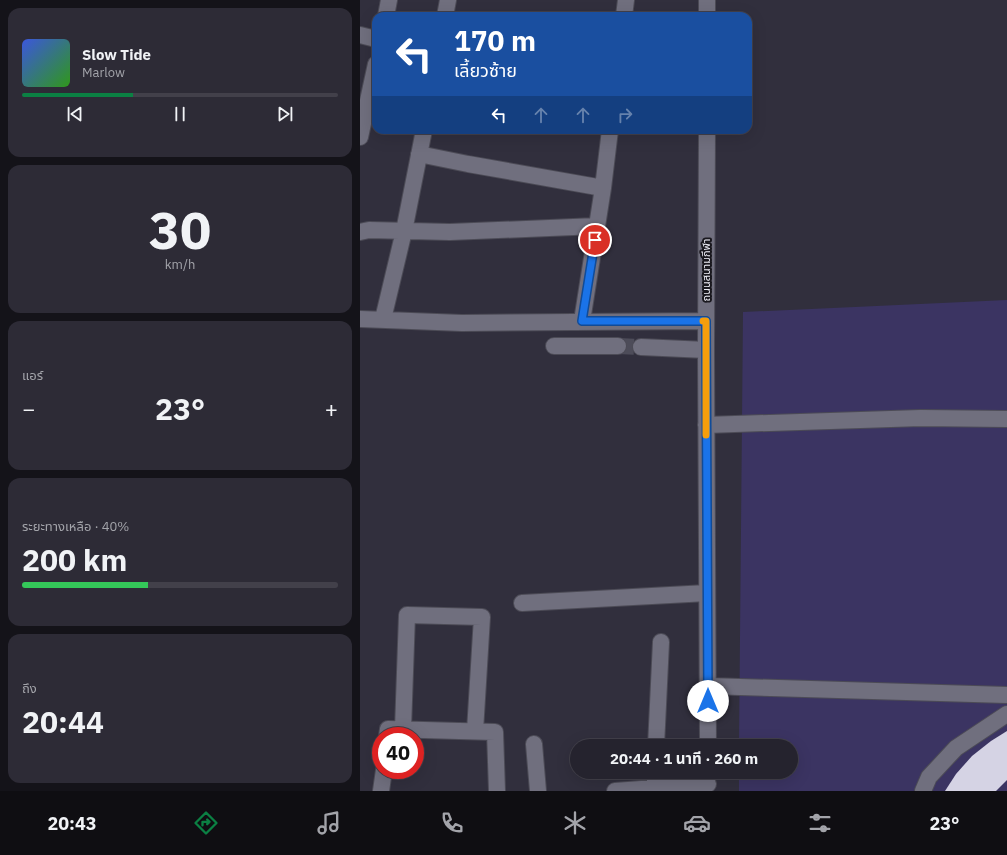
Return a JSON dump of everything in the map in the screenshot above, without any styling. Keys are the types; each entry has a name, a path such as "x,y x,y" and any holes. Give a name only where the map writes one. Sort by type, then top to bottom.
{"street":[{"path":"387,12 389,0"},
{"path":"446,12 448,0"},
{"path":"624,12 626,0"},
{"path":"707,0 707,12"},
{"path":"360,35 372,38"},
{"path":"360,137 372,82"},
{"path":"383,319 404,231 423,134"},
{"path":"582,321 604,188 610,134"},
{"name":"ถนนสนามกีฬา","path":"707,134 706,425 708,739"},
{"path":"419,154 604,188"},
{"path":"360,232 369,230 450,232 597,226"},
{"path":"360,319 462,323 706,321"},
{"path":"554,346 618,346"},
{"path":"641,347 706,350"},
{"path":"706,425 921,418 1007,419"},
{"path":"522,603 707,593"},
{"path":"402,727 407,615 482,618 475,731"},
{"path":"656,739 661,642"},
{"path":"708,686 1007,694"},
{"path":"923,791 929,777 956,748 1007,714"},
{"path":"424,730 495,732 497,791"},
{"path":"534,744 538,791"},
{"path":"381,791 383,779"},
{"path":"615,791 655,780 708,782"}],"shaded area":[{"path":"1007,300 1007,791 739,791 739,779 798,779 798,739 739,739 743,312"}],"building":[{"path":"1007,731 1007,780 996,791 945,791 956,774 972,756"}],"tunnel":[{"path":"618,346 641,347"}],"slow traffic":[{"path":"703,321 706,321 706,435"}],"route":[{"path":"595,240 582,321 706,321 708,701"}]}
